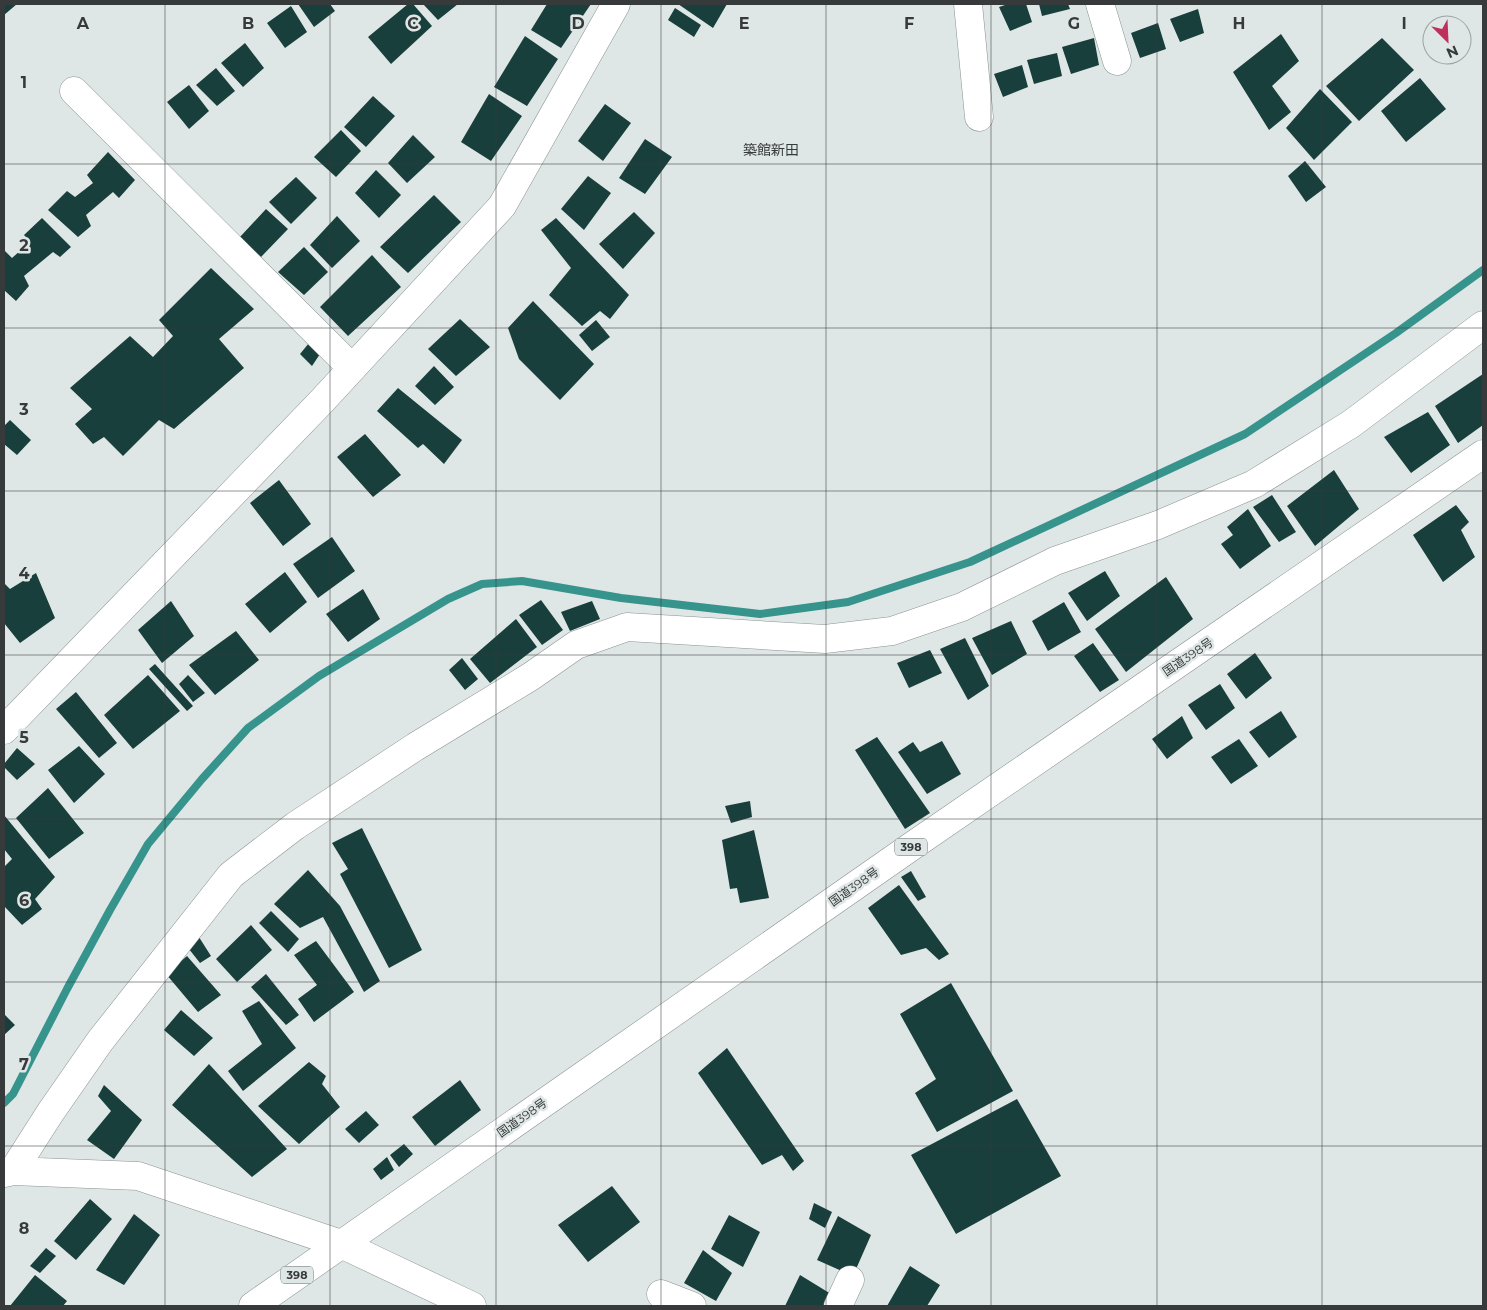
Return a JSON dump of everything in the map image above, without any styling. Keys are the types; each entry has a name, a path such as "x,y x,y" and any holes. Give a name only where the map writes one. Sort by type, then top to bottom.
{"main road":[{"path":"4,730 352,368 502,206 616,4"},
{"path":"968,4 979,117"},
{"path":"1100,4 1117,61"},
{"path":"74,91 352,368"},
{"path":"8,1172 100,1040 231,875 303,821 415,747 530,677 576,645 627,627 825,639 892,631 953,610 1055,561 1158,526 1254,484 1351,424 1483,325"},
{"name":"国道398号","path":"252,1306 915,844 1483,454"},
{"path":"8,1172 138,1176 341,1244 472,1306"},
{"path":"838,1306 850,1280"},
{"path":"661,1294 692,1306"}],"building":[{"path":"4,4 17,4 4,15"},
{"path":"298,4 330,4 335,11 314,27"},
{"path":"408,4 413,4 432,26 391,64 368,37"},
{"path":"423,4 458,4 438,20"},
{"path":"547,4 591,4 561,48 531,30"},
{"path":"678,4 727,4 713,28"},
{"path":"1008,4 1026,4 1032,22 1010,31 999,7"},
{"path":"1039,4 1068,4 1070,9 1042,16"},
{"path":"291,6 307,32 285,48 267,23"},
{"path":"675,8 701,25 694,37 668,20"},
{"path":"1198,9 1204,33 1180,42 1170,19"},
{"path":"1158,23 1166,49 1140,58 1131,33"},
{"path":"1281,34 1299,61 1272,86 1291,112 1269,130 1233,72"},
{"path":"525,36 558,59 527,106 494,87"},
{"path":"1094,38 1099,65 1071,74 1062,47"},
{"path":"1382,38 1414,70 1359,121 1326,86"},
{"path":"245,43 264,68 243,87 221,63"},
{"path":"1057,53 1062,76 1034,84 1027,60"},
{"path":"1022,65 1028,87 1003,97 994,74"},
{"path":"216,68 235,91 217,106 196,85"},
{"path":"1420,78 1446,109 1406,142 1381,111"},
{"path":"189,85 209,111 189,129 167,102"},
{"path":"1320,89 1352,122 1314,160 1286,128"},
{"path":"489,94 522,116 491,161 461,142"},
{"path":"373,96 395,116 366,147 344,127"},
{"path":"605,104 631,123 603,161 578,141"},
{"path":"341,130 361,151 336,177 314,157"},
{"path":"413,135 435,157 407,183 388,163"},
{"path":"645,139 672,157 645,194 619,178"},
{"path":"108,152 135,180 119,198 113,192 86,215 91,226 78,237 48,210 67,191 75,197 93,183 87,175"},
{"path":"1305,161 1326,187 1306,202 1288,176"},
{"path":"376,170 401,195 379,218 355,193"},
{"path":"588,176 611,193 584,230 561,209"},
{"path":"296,177 317,198 291,224 269,202"},
{"path":"434,195 461,222 408,273 380,247"},
{"path":"266,209 288,229 261,257 239,238"},
{"path":"634,212 655,233 623,269 599,244"},
{"path":"337,216 360,241 332,268 310,245"},
{"path":"42,218 71,247 60,257 53,252 24,276 29,286 16,301 4,290 4,252 12,258 30,242 24,235"},
{"path":"556,218 629,295 610,319 600,311 582,326 549,295 571,268 541,230"},
{"path":"304,247 328,272 304,295 278,272"},
{"path":"372,255 401,287 348,336 320,307"},
{"path":"211,268 254,309 219,339 244,368 174,429 159,420 123,456 104,437 93,444 75,424 92,409 70,388 130,336 153,357 173,336 159,320"},
{"path":"533,301 594,364 560,400 519,359 508,328"},
{"path":"460,319 490,347 456,376 428,349"},
{"path":"596,320 610,337 592,351 579,335"},
{"path":"309,343 320,354 312,366 300,354"},
{"path":"434,366 454,387 435,405 415,386"},
{"path":"1483,374 1483,425 1458,443 1435,406"},
{"path":"398,388 462,440 444,464 423,444 418,448 377,411"},
{"path":"1428,412 1450,445 1411,473 1384,437"},
{"path":"10,420 31,440 17,455 4,444 4,426"},
{"path":"365,434 401,475 373,497 337,457"},
{"path":"1334,470 1359,509 1315,546 1287,506"},
{"path":"279,480 311,524 283,546 250,503"},
{"path":"1272,495 1296,532 1279,542 1253,507"},
{"path":"1456,505 1469,522 1461,530 1475,557 1443,582 1413,535"},
{"path":"1248,509 1271,546 1240,569 1221,544 1233,535 1227,527"},
{"path":"332,537 355,571 318,598 293,564"},
{"path":"1105,571 1120,596 1087,621 1068,593"},
{"path":"285,572 307,602 270,633 245,604"},
{"path":"36,573 55,618 20,643 4,623 4,583 10,589"},
{"path":"1166,577 1193,619 1126,672 1095,629"},
{"path":"363,589 380,619 348,642 326,614"},
{"path":"541,600 563,630 542,645 519,615"},
{"path":"171,601 194,636 162,663 138,630"},
{"path":"592,601 600,619 570,631 561,612"},
{"path":"1064,602 1081,632 1048,651 1032,621"},
{"path":"516,619 537,647 490,683 470,659"},
{"path":"1011,621 1027,654 992,675 972,638"},
{"path":"236,631 259,660 215,695 189,665"},
{"path":"965,638 989,686 968,700 940,649"},
{"path":"1093,643 1119,680 1100,692 1074,656"},
{"path":"930,650 942,673 909,688 897,663"},
{"path":"1255,653 1272,678 1246,699 1227,674"},
{"path":"462,658 478,679 465,690 449,670"},
{"path":"155,664 193,706 187,711 149,669"},
{"path":"148,675 180,711 133,749 104,715"},
{"path":"188,675 205,693 193,702 179,684"},
{"path":"1220,684 1235,708 1206,730 1188,705"},
{"path":"76,692 117,743 99,758 56,709"},
{"path":"1281,711 1297,737 1269,758 1249,732"},
{"path":"1182,716 1193,738 1167,759 1152,739"},
{"path":"877,737 930,813 905,829 855,750"},
{"path":"1239,739 1258,766 1231,784 1211,757"},
{"path":"942,741 961,774 927,794 898,752 913,742 920,752"},
{"path":"79,746 105,774 74,803 48,770"},
{"path":"17,748 35,764 17,780 4,767 4,764"},
{"path":"48,788 84,833 49,859 16,818"},
{"path":"750,801 752,817 731,823 725,806"},
{"path":"4,815 55,877 35,899 42,909 22,925 4,906 4,867 12,859 4,849"},
{"path":"362,828 422,950 389,968 340,874 348,869 332,843"},
{"path":"754,830 769,898 740,903 737,888 730,889 722,840"},
{"path":"308,870 340,906 380,981 364,992 323,917 300,928 274,904"},
{"path":"911,871 926,897 918,901 901,877"},
{"path":"899,885 949,954 939,960 926,948 901,955 868,908"},
{"path":"271,911 299,939 288,952 259,923"},
{"path":"251,925 272,950 237,982 216,959"},
{"path":"197,934 211,956 200,963 185,944"},
{"path":"316,941 354,992 314,1022 298,999 317,985 294,955"},
{"path":"187,956 221,995 198,1012 166,974"},
{"path":"266,974 299,1015 286,1025 251,987"},
{"path":"951,983 1013,1091 937,1132 915,1093 936,1079 900,1014"},
{"path":"259,1001 296,1048 243,1091 228,1071 262,1044 242,1011"},
{"path":"181,1010 213,1038 194,1056 164,1030"},
{"path":"4,1014 15,1025 4,1035"},
{"path":"727,1048 804,1161 793,1171 782,1155 762,1165 698,1073"},
{"path":"309,1062 326,1076 322,1084 340,1107 299,1144 258,1106"},
{"path":"209,1064 287,1149 252,1177 172,1105"},
{"path":"460,1080 481,1110 435,1146 412,1117"},
{"path":"104,1085 142,1120 114,1159 87,1140 111,1111 98,1096"},
{"path":"1017,1099 1061,1176 956,1234 911,1155"},
{"path":"366,1111 379,1125 359,1143 345,1129"},
{"path":"404,1144 413,1154 399,1167 390,1155"},
{"path":"387,1157 394,1170 381,1180 373,1169"},
{"path":"612,1186 640,1222 588,1262 558,1225"},
{"path":"90,1199 112,1219 76,1260 54,1241"},
{"path":"814,1203 832,1212 825,1228 809,1219"},
{"path":"134,1214 160,1235 124,1285 96,1270"},
{"path":"729,1215 760,1232 743,1267 711,1249"},
{"path":"838,1216 871,1235 853,1276 817,1260"},
{"path":"46,1248 56,1256 40,1273 30,1266"},
{"path":"703,1250 732,1273 716,1301 684,1283"},
{"path":"910,1266 940,1285 927,1306 887,1306"},
{"path":"35,1275 67,1301 63,1306 10,1306"},
{"path":"800,1275 831,1294 825,1306 785,1306"}],"waterway":[{"path":"4,1103 13,1094 67,989 148,844 202,779 248,728 319,676 448,599 482,584 522,581 621,598 760,614 848,602 970,562 1245,434 1396,333 1483,270"}],"district":[{"name":"築館新田","path":"771,150"}]}
